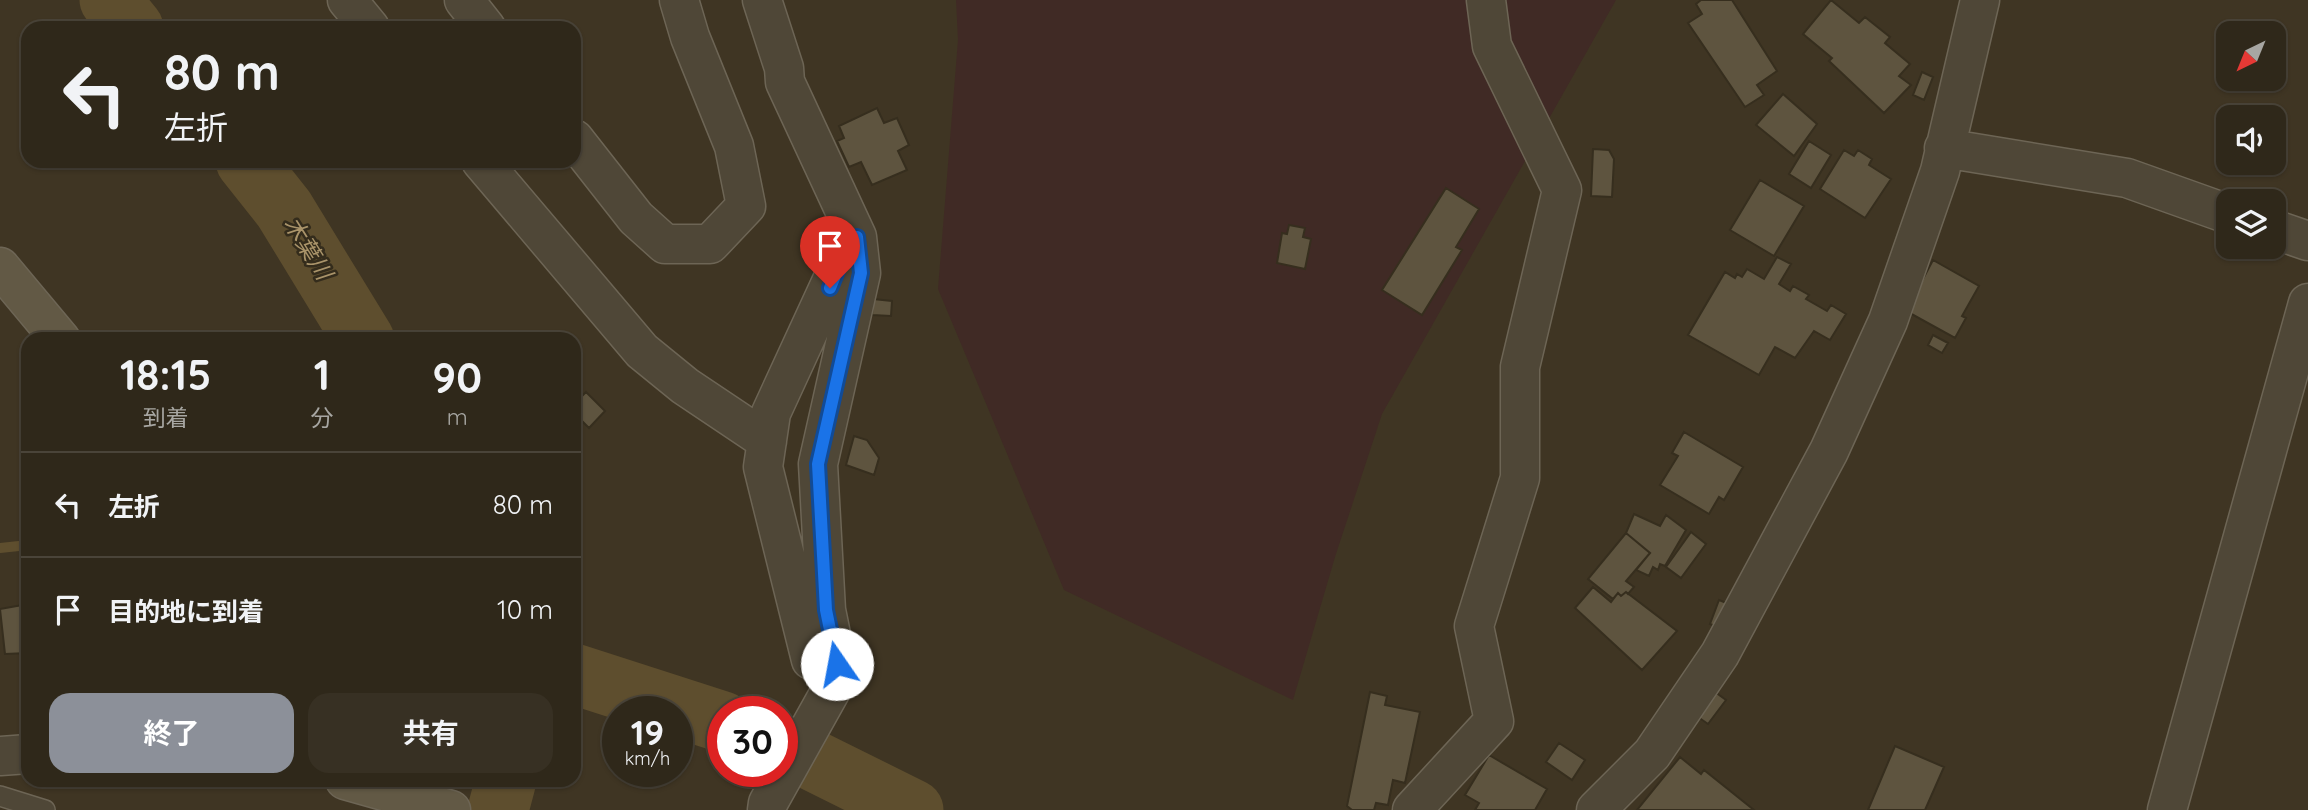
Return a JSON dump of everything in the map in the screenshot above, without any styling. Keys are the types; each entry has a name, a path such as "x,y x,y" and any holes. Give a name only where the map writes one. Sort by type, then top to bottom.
{"main road":[{"path":"0,267 54,332"},
{"path":"370,787 451,810"}],"street":[{"path":"346,0 364,21"},
{"path":"464,0 480,21"},
{"path":"581,148 636,218 665,244 710,244 746,206 734,146 679,0"},
{"path":"762,0 784,68 785,82 857,237 861,273 818,464 826,610 837,664 831,685 768,806"},
{"path":"1412,810 1494,721 1474,626 1520,478 1520,367 1562,190 1492,46 1486,0"},
{"path":"1596,810 1653,754 1720,654 1829,452 1888,321 1940,172 1980,0"},
{"path":"1944,148 2127,178 2216,210"},
{"path":"487,168 642,351 685,386 767,441"},
{"path":"2286,233 2308,241"},
{"path":"831,685 813,667 763,467 771,413 841,261 857,237"},
{"path":"2166,810 2308,303"},
{"path":"0,756 21,754"}],"lane":[{"path":"0,796 44,810"}],"shaded area":[{"path":"956,0 1616,0 1382,414 1335,557 1293,700 1064,590 938,289 958,40"}],"building":[{"path":"1701,0 1732,0 1777,71 1757,85 1764,95 1745,107 1688,23 1702,14 1696,4"},
{"path":"1831,0 1859,23 1865,17 1890,37 1885,43 1910,64 1899,76 1911,85 1884,113 1829,61 1832,58 1803,34"},
{"path":"1922,72 1933,77 1924,100 1913,95"},
{"path":"1783,94 1817,124 1794,156 1756,125"},
{"path":"877,108 884,123 897,118 909,145 898,151 907,170 872,185 861,162 849,167 837,141 844,138 839,126"},
{"path":"1809,141 1831,155 1811,188 1789,174"},
{"path":"1593,149 1609,150 1614,159 1612,197 1591,196"},
{"path":"1844,150 1854,156 1858,150 1872,159 1869,165 1891,179 1865,218 1820,189"},
{"path":"1760,180 1804,206 1774,256 1730,230"},
{"path":"1446,188 1479,209 1456,247 1462,250 1422,315 1382,290"},
{"path":"1289,225 1305,228 1303,237 1311,239 1305,269 1277,263 1282,233 1287,234"},
{"path":"1777,257 1791,264 1779,284 1790,291 1793,286 1809,295 1806,299 1827,311 1831,305 1846,314 1830,340 1814,331 1795,358 1775,347 1759,375 1688,335 1725,272 1735,278 1737,274 1742,277 1747,269 1764,279"},
{"path":"1933,260 1979,286 1962,316 1966,318 1955,338 1906,311"},
{"path":"873,299 892,301 891,316 872,315"},
{"path":"1933,335 1948,343 1942,353 1928,345"},
{"path":"586,392 605,411 589,428 581,420 581,397"},
{"path":"1684,432 1743,467 1724,500 1719,497 1709,514 1660,485 1678,456 1672,453"},
{"path":"854,436 867,440 879,458 874,475 846,465"},
{"path":"1634,514 1660,526 1666,515 1686,530 1665,566 1660,564 1658,570 1653,567 1649,576 1636,570 1650,553 1626,533"},
{"path":"1691,532 1706,544 1681,578 1666,567"},
{"path":"1626,533 1650,553 1626,581 1634,587 1628,594 1626,592 1621,596 1618,593 1613,599 1588,579"},
{"path":"1593,587 1611,602 1618,593 1621,596 1626,592 1677,631 1642,670 1575,608"},
{"path":"1719,600 1739,608 1730,632 1710,624"},
{"path":"21,605 21,653 5,654 0,609"},
{"path":"1370,692 1387,696 1385,705 1420,712 1405,783 1393,780 1388,805 1376,803 1374,810 1352,810 1347,806"},
{"path":"1715,692 1726,700 1708,724 1698,717"},
{"path":"1559,743 1585,760 1572,780 1546,762"},
{"path":"1895,746 1944,767 1925,810 1868,810"},
{"path":"1489,755 1547,789 1535,810 1475,810 1479,803 1465,795"},
{"path":"1680,757 1701,774 1704,770 1754,810 1637,810"}],"waterway":[{"name":"木葉川","path":"110,0 127,21"},
{"name":"木葉川","path":"252,168 284,209 359,332"},
{"path":"0,548 21,546"},
{"name":"木葉川","path":"581,676 707,717"},
{"name":"木葉川","path":"798,753 913,810"},
{"path":"498,810 504,787"}],"route":[{"path":"830,288 841,261 857,237 861,273 818,464 826,610 837,664"}]}
